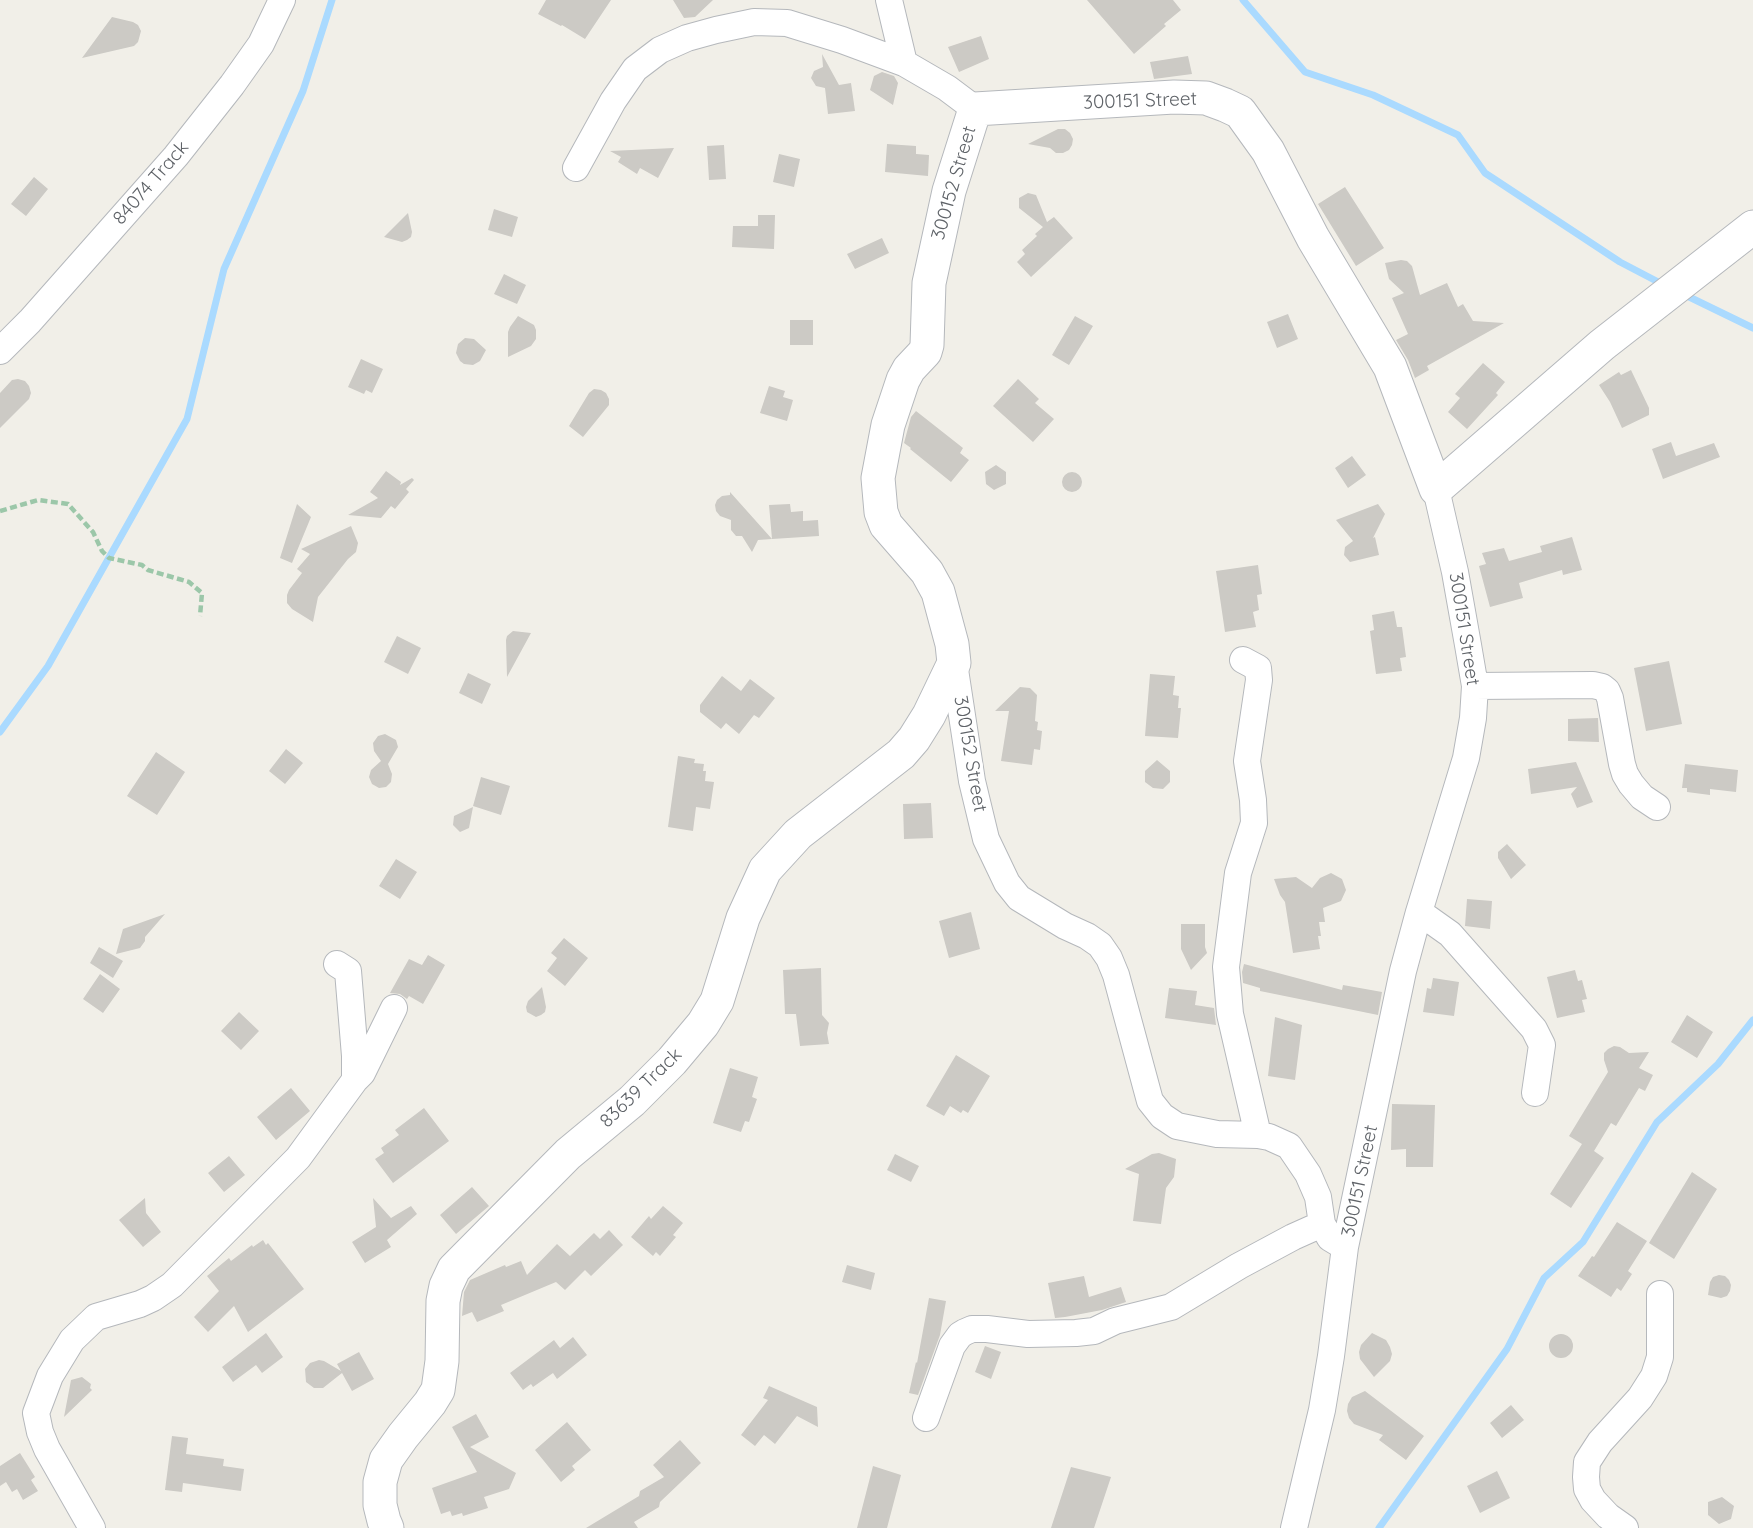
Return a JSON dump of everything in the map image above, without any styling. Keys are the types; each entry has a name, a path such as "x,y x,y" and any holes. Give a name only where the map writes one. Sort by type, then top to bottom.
{"street":[{"name":"84074 Track","path":"0,351 30,321 176,156 261,44 282,0"},
{"path":"889,0 904,63"},
{"path":"576,168 635,69 660,50 687,38 754,22 787,23 904,63 947,88 975,109"},
{"name":"300151 Street","path":"975,109 1174,97 1206,98 1240,112 1268,151 1313,238 1390,367 1436,489 1455,572 1475,686 1474,718 1466,758 1404,971 1345,1247 1322,1410 1294,1528"},
{"name":"300152 Street","path":"975,109 949,191 929,284 927,345 925,352 908,369 888,425 878,478 881,512 886,525 927,572 938,593 951,644 972,781 986,839 1007,883 1019,898 1033,908 1100,945 1109,958 1150,1101 1162,1116 1177,1126 1216,1134 1258,1135 1289,1146 1301,1161 1318,1197 1322,1224"},
{"path":"1436,489 1602,345 1753,228"},
{"path":"1243,660 1258,668 1259,680 1247,761 1254,823 1238,873 1226,967 1230,1014 1258,1135"},
{"name":"83639 Track","path":"387,1528 380,1505 380,1482 386,1460 438,1390 442,1361 443,1301 454,1269 568,1154 632,1101 672,1061 703,1024 717,1001 743,918 765,870 798,834 901,754 929,715 954,663"},
{"path":"1475,686 1602,687 1611,698 1625,774 1642,797 1657,807"},
{"path":"1419,912 1450,934 1534,1029 1542,1045 1535,1093"},
{"path":"337,964 348,971 355,1080"},
{"path":"92,1528 40,1432 36,1413 50,1376 72,1340 96,1317 140,1304 172,1285 298,1158 362,1073 394,1008"},
{"path":"926,1418 952,1346 960,1335 972,1329 1028,1334 1094,1331 1115,1321 1171,1307 1239,1266 1322,1224 1330,1238 1345,1247"},
{"path":"1625,1528 1608,1516 1593,1500 1587,1489 1587,1462 1600,1442 1640,1398 1654,1376 1660,1357 1660,1294"}],"path":[{"path":"0,511 38,500 68,504 93,532 102,551 110,558 142,565 148,570 188,582 202,593 200,616"}],"building":[{"path":"546,0 611,0 585,39 538,14"},
{"path":"673,0 713,0 695,17 684,18"},
{"path":"1087,0 1173,0 1181,10 1134,54"},
{"path":"112,17 138,25 141,31 138,42 134,46 82,58"},
{"path":"981,36 989,59 959,72 948,47"},
{"path":"822,54 839,85 851,83 855,111 828,114 825,88 816,86 811,78 814,71 823,67"},
{"path":"1188,56 1192,74 1154,79 1150,62"},
{"path":"882,72 894,76 898,83 893,105 870,90 874,76"},
{"path":"1058,129 1065,129 1070,133 1073,139 1069,150 1056,153 1050,148 1028,144"},
{"path":"887,144 916,146 916,154 929,155 928,176 885,172"},
{"path":"724,145 726,179 709,180 707,146"},
{"path":"674,148 658,178 640,168 637,174 618,162 621,157 610,151"},
{"path":"779,154 800,159 794,187 773,182"},
{"path":"34,177 48,189 26,216 11,204"},
{"path":"1345,187 1384,248 1356,266 1318,204"},
{"path":"1028,193 1036,195 1047,222 1054,217 1073,238 1031,277 1017,262 1025,254 1022,250 1043,227 1019,208 1019,198"},
{"path":"494,209 518,217 512,237 488,230"},
{"path":"408,213 411,237 402,242 384,237"},
{"path":"758,215 775,215 774,249 732,247 733,226 758,226"},
{"path":"882,238 889,253 855,269 847,254"},
{"path":"1401,260 1412,266 1420,295 1447,283 1458,307 1463,304 1473,321 1504,323 1427,366 1429,370 1415,378 1396,340 1408,334 1392,298 1404,293 1389,279 1385,263"},
{"path":"504,274 526,285 517,304 494,294"},
{"path":"1288,314 1298,339 1277,348 1267,322"},
{"path":"518,316 534,325 536,339 531,346 508,357 508,332"},
{"path":"1075,316 1093,326 1069,365 1052,355"},
{"path":"790,320 813,320 813,345 790,345"},
{"path":"465,338 474,339 486,350 480,361 473,365 464,364 456,353 458,344"},
{"path":"361,359 383,369 372,393 366,390 364,394 348,387"},
{"path":"1483,363 1505,382 1496,393 1498,395 1467,429 1448,412 1460,398 1455,394"},
{"path":"1631,370 1649,408 1649,415 1622,428 1599,385 1619,372 1621,375"},
{"path":"18,379 29,386 29,399 0,428 0,393 12,380"},
{"path":"1018,379 1039,399 1035,403 1054,419 1033,442 993,406"},
{"path":"769,386 785,391 783,397 793,400 787,421 760,413"},
{"path":"594,389 606,393 609,405 583,437 569,426"},
{"path":"916,411 963,448 960,453 969,460 951,482 904,443 911,417"},
{"path":"1671,442 1676,456 1714,443 1720,457 1663,479 1652,449"},
{"path":"1352,456 1366,475 1348,488 1335,468"},
{"path":"996,465 1006,472 1006,484 994,490 986,484 985,472"},
{"path":"386,471 401,482 400,485 412,478 414,480 406,489 409,492 395,509 391,506 381,518 348,515 378,498 370,492"},
{"path":"1072,472 1079,475 1082,482 1079,489 1072,492 1065,489 1062,482 1065,475"},
{"path":"730,492 772,539 758,540 752,552 742,536 736,536 731,530 731,520 720,516 716,511 717,500 730,495"},
{"path":"297,504 311,517 292,563 280,558"},
{"path":"790,504 791,512 803,511 803,521 818,520 819,536 772,539 769,505"},
{"path":"1378,504 1385,514 1373,538 1375,537 1379,555 1350,562 1344,555 1345,547 1353,541 1336,520"},
{"path":"351,526 358,543 356,552 318,597 313,622 287,603 289,590 302,573 297,569 310,554 301,549"},
{"path":"1572,537 1582,570 1563,575 1562,570 1519,583 1523,598 1490,607 1479,566 1486,564 1482,553 1504,548 1509,561 1542,552 1540,546"},
{"path":"1258,565 1262,594 1257,595 1259,610 1253,612 1256,627 1225,632 1216,571"},
{"path":"1394,611 1397,627 1402,627 1406,657 1400,658 1402,671 1376,674 1370,631 1374,630 1372,615"},
{"path":"513,631 531,633 507,677 506,640"},
{"path":"397,636 421,648 408,674 384,662"},
{"path":"1669,661 1682,724 1646,731 1634,668"},
{"path":"468,673 491,684 482,704 459,693"},
{"path":"1150,674 1175,676 1173,695 1179,696 1178,708 1181,708 1178,738 1145,736"},
{"path":"722,676 741,691 750,679 775,698 759,718 754,715 739,734 726,723 721,729 700,712 700,705"},
{"path":"1020,687 1030,688 1037,695 1035,721 1038,722 1037,730 1042,731 1040,750 1034,749 1032,765 1001,761 1009,711 995,711"},
{"path":"1598,718 1599,742 1568,741 1568,719"},
{"path":"385,734 396,740 398,747 388,764 392,774 391,782 386,787 379,788 372,784 369,777 371,770 381,761 374,751 373,743 378,736"},
{"path":"286,749 303,763 285,784 269,771"},
{"path":"156,752 185,772 157,815 127,796"},
{"path":"678,756 695,759 694,763 704,764 705,781 714,782 710,809 696,807 693,831 668,827"},
{"path":"1157,760 1170,771 1170,782 1163,789 1153,788 1145,782 1145,771"},
{"path":"1576,762 1593,802 1577,808 1571,794 1577,787 1531,794 1528,769"},
{"path":"1685,764 1738,770 1736,792 1710,789 1710,795 1687,792 1687,788 1682,788"},
{"path":"481,777 510,786 501,815 473,806"},
{"path":"931,803 933,838 904,839 903,804"},
{"path":"473,807 469,828 460,832 453,825 454,816"},
{"path":"1507,844 1526,865 1511,879 1498,858 1498,852"},
{"path":"396,859 417,872 400,899 379,886"},
{"path":"1331,873 1342,879 1346,890 1341,901 1323,908 1325,922 1319,922 1320,949 1293,953 1285,902 1274,879 1296,877 1312,888 1320,878"},
{"path":"1467,899 1492,901 1490,929 1465,926"},
{"path":"971,912 980,949 949,958 939,921"},
{"path":"165,914 145,937 140,948 116,954 123,929"},
{"path":"1181,924 1205,924 1207,953 1191,970 1181,949"},
{"path":"564,938 588,958 565,986 547,971 557,958 551,953"},
{"path":"99,947 123,961 113,978 90,963"},
{"path":"428,955 445,965 423,1004 409,996 407,999 400,994 390,993 409,959 422,965"},
{"path":"1244,964 1342,990 1343,985 1382,992 1378,1015 1260,991 1260,988 1243,983"},
{"path":"821,968 822,1015 829,1023 829,1044 800,1046 796,1014 785,1014 783,970"},
{"path":"1575,970 1578,981 1582,980 1587,999 1582,1000 1585,1012 1557,1018 1547,977"},
{"path":"100,974 120,989 103,1013 83,999"},
{"path":"1433,978 1459,982 1454,1016 1423,1012 1427,988 1431,989"},
{"path":"542,987 545,1012 536,1017 527,1012 526,1007 528,1001"},
{"path":"1169,988 1197,991 1195,1005 1214,1008 1216,1025 1165,1018"},
{"path":"239,1012 259,1031 241,1050 221,1031"},
{"path":"1687,1015 1713,1032 1697,1058 1671,1042"},
{"path":"1275,1017 1302,1025 1295,1080 1268,1076"},
{"path":"1614,1046 1629,1053 1649,1052 1639,1068 1653,1075 1645,1091 1639,1088 1616,1126 1611,1123 1594,1151 1604,1158 1571,1208 1550,1194 1582,1144 1569,1136 1608,1072 1604,1053"},
{"path":"956,1055 990,1076 968,1113 963,1110 961,1113 950,1106 944,1116 926,1106"},
{"path":"730,1068 758,1077 752,1097 757,1099 749,1122 745,1121 741,1132 713,1123"},
{"path":"291,1088 310,1111 276,1140 257,1117"},
{"path":"1392,1104 1435,1105 1433,1167 1406,1167 1406,1149 1391,1150"},
{"path":"424,1108 449,1141 393,1183 375,1159 384,1153 381,1148 399,1135 395,1130"},
{"path":"1159,1153 1176,1159 1174,1177 1166,1188 1161,1224 1133,1221 1139,1174 1125,1169"},
{"path":"895,1154 919,1166 911,1182 887,1170"},
{"path":"229,1156 245,1175 224,1192 208,1173"},
{"path":"1692,1172 1717,1189 1674,1259 1649,1243"},
{"path":"472,1187 489,1206 456,1234 440,1215"},
{"path":"145,1198 146,1213 161,1232 143,1247 119,1220"},
{"path":"373,1198 391,1218 411,1206 417,1214 387,1240 391,1247 365,1263 352,1242 376,1227"},
{"path":"663,1206 683,1223 673,1235 676,1237 660,1256 656,1252 653,1256 631,1237 649,1216 651,1219"},
{"path":"1617,1222 1647,1241 1628,1271 1632,1274 1621,1291 1617,1288 1611,1297 1578,1276"},
{"path":"609,1230 623,1245 591,1276 585,1270 565,1290 556,1282 501,1305 504,1311 477,1322 472,1312 462,1316 464,1292 470,1280 521,1261 527,1275 557,1244 570,1256 594,1233 600,1239"},
{"path":"263,1240 304,1289 248,1332 234,1306 208,1332 194,1317 219,1291 207,1276 229,1258 231,1261"},
{"path":"847,1265 875,1273 871,1290 842,1282"},
{"path":"1084,1276 1089,1297 1121,1287 1126,1302 1102,1310 1055,1318 1048,1283"},
{"path":"1725,1276 1731,1285 1727,1296 1721,1298 1708,1295 1710,1282 1713,1277"},
{"path":"929,1298 946,1301 940,1335 918,1395 909,1393"},
{"path":"266,1333 283,1357 262,1373 256,1365 233,1382 222,1367"},
{"path":"1372,1333 1386,1340 1392,1354 1390,1361 1374,1377 1360,1359 1359,1352 1361,1345"},
{"path":"1561,1334 1570,1337 1573,1346 1570,1355 1561,1358 1552,1355 1549,1346 1552,1337"},
{"path":"573,1337 587,1355 557,1379 553,1373 533,1387 531,1384 523,1390 510,1373 554,1340 560,1348"},
{"path":"985,1346 1001,1352 991,1379 975,1372"},
{"path":"359,1352 374,1379 352,1391 342,1373 323,1388 314,1388 306,1382 305,1369 310,1363 324,1361 341,1371 337,1364"},
{"path":"82,1377 91,1384 92,1390 64,1417 71,1380"},
{"path":"769,1386 817,1407 818,1427 797,1416 775,1444 764,1435 755,1446 741,1435 768,1400 763,1398"},
{"path":"1365,1391 1424,1436 1406,1460 1379,1440 1383,1435 1354,1424 1349,1418 1348,1404 1352,1397"},
{"path":"1511,1405 1524,1420 1502,1438 1490,1423"},
{"path":"476,1414 489,1437 470,1447 516,1473 509,1489 484,1497 488,1508 463,1516 462,1513 452,1516 450,1511 441,1514 432,1488 477,1472 452,1427"},
{"path":"567,1422 591,1450 572,1466 575,1470 561,1482 535,1450"},
{"path":"172,1436 188,1438 186,1454 224,1459 223,1466 244,1469 241,1491 183,1483 182,1492 165,1490"},
{"path":"680,1440 701,1463 660,1502 659,1507 634,1522 638,1528 586,1528 639,1496 640,1491 664,1477 653,1465"},
{"path":"20,1453 35,1477 31,1480 38,1491 23,1500 17,1489 12,1492 6,1482 0,1486 0,1466"},
{"path":"873,1466 901,1475 887,1528 857,1528"},
{"path":"1071,1467 1111,1477 1094,1528 1051,1528"},
{"path":"1497,1471 1510,1498 1480,1513 1467,1486"},
{"path":"1722,1497 1734,1506 1731,1519 1719,1524 1708,1515 1708,1502"}],"waterway":[{"path":"0,732 48,666 187,419 224,269 303,91 332,0"},
{"path":"1243,0 1305,72 1373,95 1458,135 1485,173 1620,262 1664,285"},
{"path":"1681,293 1753,328"},
{"path":"1379,1528 1507,1349 1544,1278 1583,1242 1657,1122 1718,1064 1753,1020"}]}
